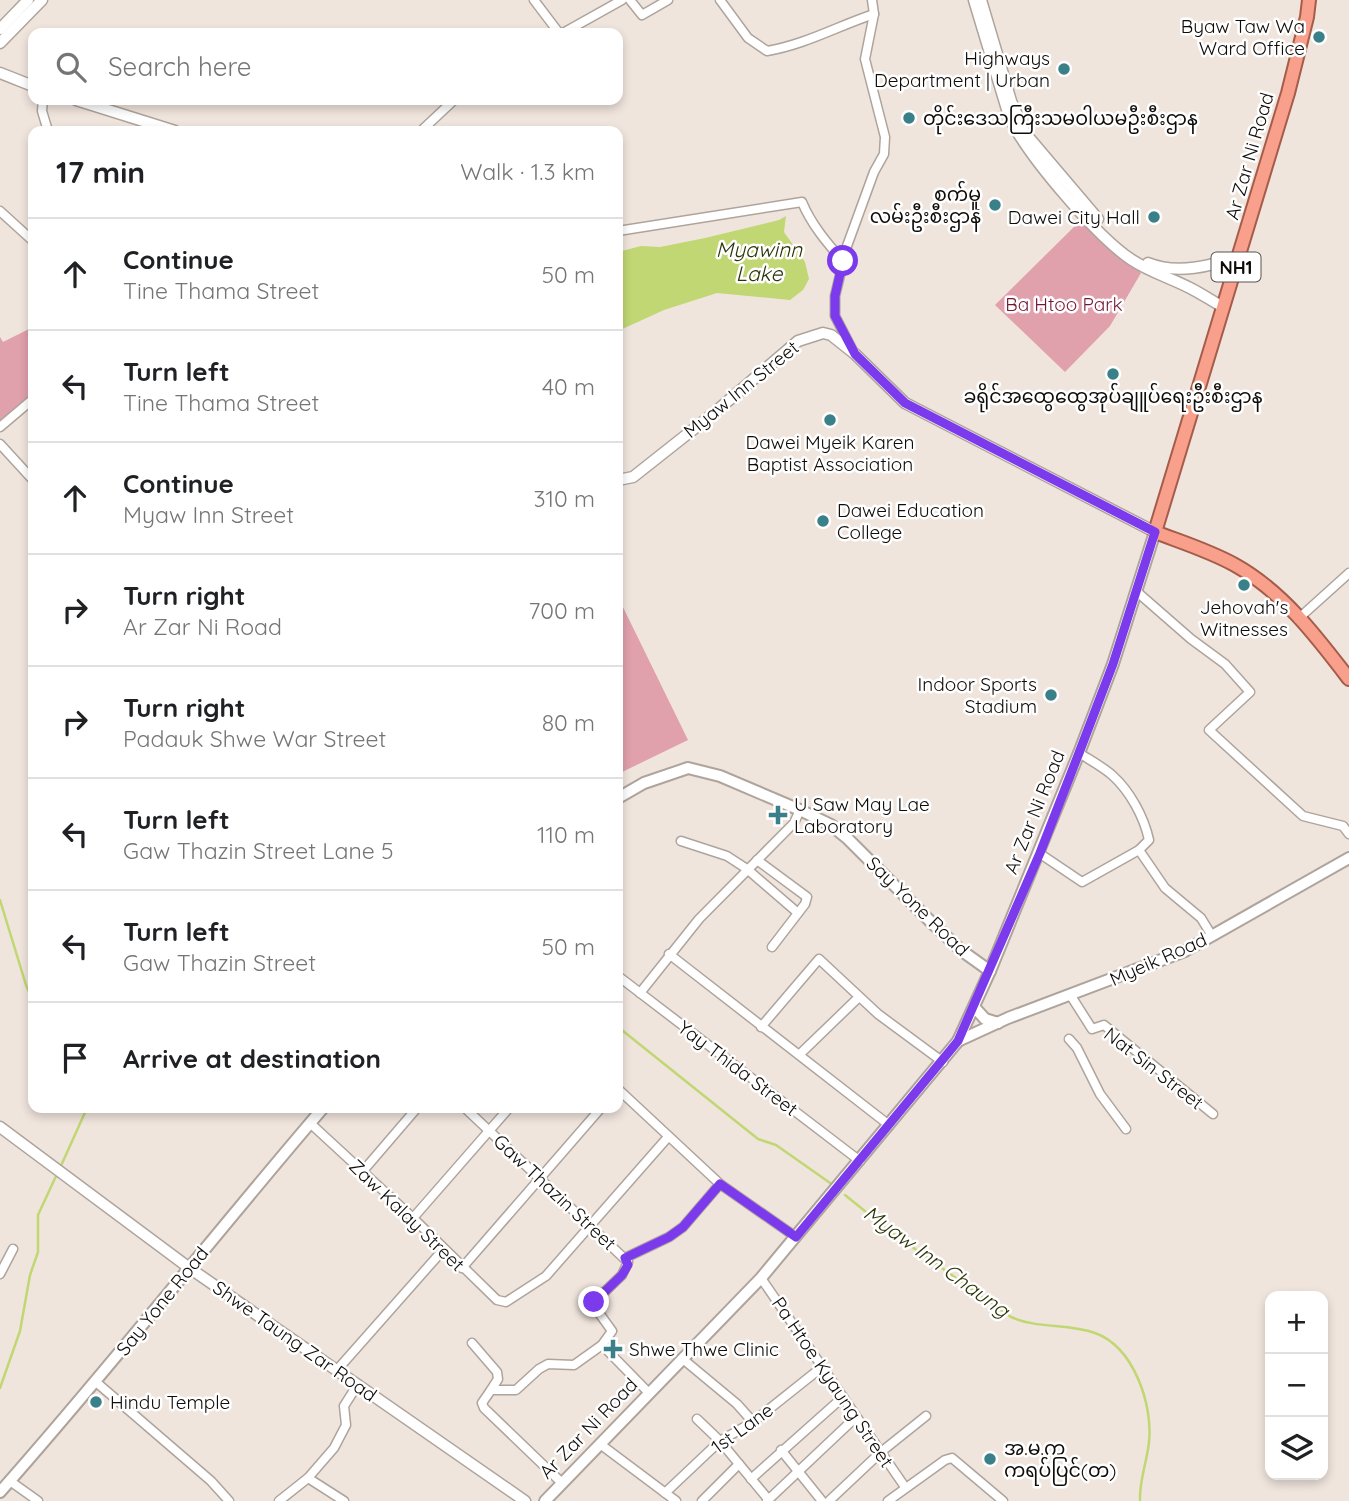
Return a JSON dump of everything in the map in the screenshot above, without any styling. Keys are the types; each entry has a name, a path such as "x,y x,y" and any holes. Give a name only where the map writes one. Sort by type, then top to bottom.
{"highway":[{"name":"Ar Zar Ni Road","path":"1155,532 1288,93 1309,0"},
{"path":"1155,532 1234,564 1262,582 1349,679"}],"main road":[{"name":"Ar Zar Ni Road","path":"545,1501 761,1278 958,1041 1040,853 1079,753 1113,664 1155,532"},
{"name":"Say Yone Road","path":"623,795 644,783 688,768 720,776 800,810 831,825 847,838 962,951 990,971"},
{"name":"Myeik Road","path":"958,1041 1185,951 1349,858"},
{"path":"974,1007 985,1019 998,1023"},
{"name":"Say Yone Road","path":"0,1492 96,1382 188,1267 319,1113"}],"street":[{"path":"0,29 28,0"},
{"path":"0,43 42,0"},
{"path":"534,0 557,28"},
{"path":"570,28 622,0"},
{"path":"630,0 642,15 668,0"},
{"path":"720,0 748,38 767,51 792,47 874,14"},
{"path":"855,354 835,316 835,296 843,261 874,172 884,154 885,137 865,59 874,14 872,0"},
{"path":"974,0 1009,116 1030,152 1117,249 1147,269 1189,287 1223,307"},
{"path":"981,0 1011,101 1025,133 1120,244 1134,255 1160,268 1193,268 1240,256"},
{"path":"0,73 28,84"},
{"path":"43,105 46,126"},
{"path":"92,105 159,126"},
{"path":"426,126 449,105"},
{"path":"623,230 802,202 828,244 843,261"},
{"path":"0,211 28,236"},
{"path":"1189,287 1193,268"},
{"name":"Myaw Inn Street","path":"623,479 632,477 714,413 798,341 811,335 831,335 855,354 905,403 1155,532"},
{"path":"0,427 28,403"},
{"path":"0,444 28,475"},
{"path":"1298,619 1349,573"},
{"path":"1136,590 1191,639 1225,664 1250,692 1209,730 1303,816 1343,826 1349,834"},
{"path":"1040,853 1082,883 1139,850 1149,839 1133,802 1113,776 1079,753"},
{"path":"640,993 699,919 794,823 800,810"},
{"path":"681,841 727,856 747,869 798,913"},
{"path":"1139,850 1165,888 1201,918 1212,936"},
{"path":"757,860 807,897 772,947"},
{"path":"669,954 889,1125"},
{"path":"761,1027 819,959 859,998 943,1062"},
{"name":"Yay Thida Street","path":"623,980 860,1161"},
{"name":"Nat Sin Street","path":"1071,996 1092,1029 1104,1025 1213,1114"},
{"path":"800,1054 859,998"},
{"path":"1069,1040 1077,1048 1100,1094 1126,1129"},
{"path":"623,1094 720,1184 796,1237"},
{"path":"363,1171 413,1113"},
{"name":"Gaw Thazin Street","path":"470,1113 625,1258 628,1265 622,1275 594,1302 594,1306 612,1331 602,1345"},
{"path":"413,1218 505,1113"},
{"path":"462,1268 597,1113"},
{"name":"Zaw Kalay Street","path":"310,1123 413,1218 496,1300 506,1302 546,1276 590,1226"},
{"name":"Shwe Taung Zar Road","path":"0,1127 188,1267 525,1501"},
{"path":"590,1226 668,1137"},
{"path":"625,1258 669,1237 683,1227 720,1184"},
{"path":"0,1274 13,1250"},
{"path":"337,1370 443,1250"},
{"name":"Pa Htoe Kyaung Street","path":"761,1278 905,1487"},
{"path":"472,1343 497,1372 498,1379 482,1403 484,1408 562,1483"},
{"path":"491,1390 516,1390 548,1364 574,1365 602,1345 649,1393"},
{"path":"684,1360 737,1404 753,1422"},
{"name":"1st Lane","path":"666,1493 720,1441 753,1422 822,1367"},
{"path":"96,1382 211,1481 229,1501"},
{"path":"279,1501 308,1478 341,1436 346,1425 344,1406 358,1384"},
{"path":"751,1479 843,1397"},
{"path":"829,1501 881,1452 926,1416"},
{"path":"697,1419 720,1441 768,1500 856,1417"},
{"path":"600,1444 676,1501"},
{"path":"781,1450 822,1501"},
{"name":"Pa Htoe Kyaung Street","path":"888,1501 945,1460 952,1458 1003,1501"},
{"path":"702,1501 739,1464"},
{"path":"308,1478 344,1501"},
{"path":"10,1481 38,1501"}],"green space":[{"name":"Ba Htoo Park","path":"1082,219 1141,273 1110,326 1065,372 995,305"},
{"path":"28,330 28,398 0,422 0,337 3,342"},
{"path":"623,607 688,740 623,772"}],"water":[{"name":"Myawinn Lake","path":"786,216 784,232 805,262 809,279 803,290 790,300 717,293 664,310 623,329 623,251 641,246 660,247 779,220"}],"waterway":[{"path":"0,900 28,990"},
{"name":"Myaw Inn Chaung","path":"623,1031 758,1139 776,1145 833,1185"},
{"path":"60,1168 85,1113"},
{"path":"0,1388 20,1331 30,1275 38,1252 38,1215 57,1174"},
{"name":"Myaw Inn Chaung","path":"845,1195 891,1232 1011,1317 1031,1323 1095,1333 1109,1340 1120,1351 1138,1379 1148,1411 1149,1442 1140,1501"}],"place":[{"name":"Byaw Taw Wa Ward Office","path":"1319,37"},
{"name":"Highways Department | Urban","path":"1064,69"},
{"name":"တိုင်းဒေသကြီးသမဝါယမဦးစီးဌာန","path":"909,118"},
{"name":"စက်မူ လမ်းဦးစီးဌာန","path":"995,205"},
{"name":"Dawei City Hall","path":"1154,217"},
{"name":"ခရိုင်အထွေထွေအုပ်ချူပ်ရေးဦးစီးဌာန","path":"1113,374"},
{"name":"Dawei Myeik Karen Baptist Association","path":"830,420"},
{"name":"Dawei Education College","path":"823,521"},
{"name":"Jehovah's Witnesses","path":"1244,585"},
{"name":"Indoor Sports Stadium","path":"1051,695"},
{"name":"U Saw May Lae Laboratory","path":"778,815"},
{"name":"Shwe Thwe Clinic","path":"613,1349"},
{"name":"Hindu Temple","path":"96,1402"},
{"name":"အ.မ.က ကရပ်ပြင်(တ)","path":"990,1459"}],"route":[{"path":"594,1302 622,1275 628,1265 625,1258 669,1237 683,1227 720,1184 796,1237 958,1041 1040,853 1079,753 1113,664 1155,532 905,403 855,354 835,316 835,296 843,261"}]}
